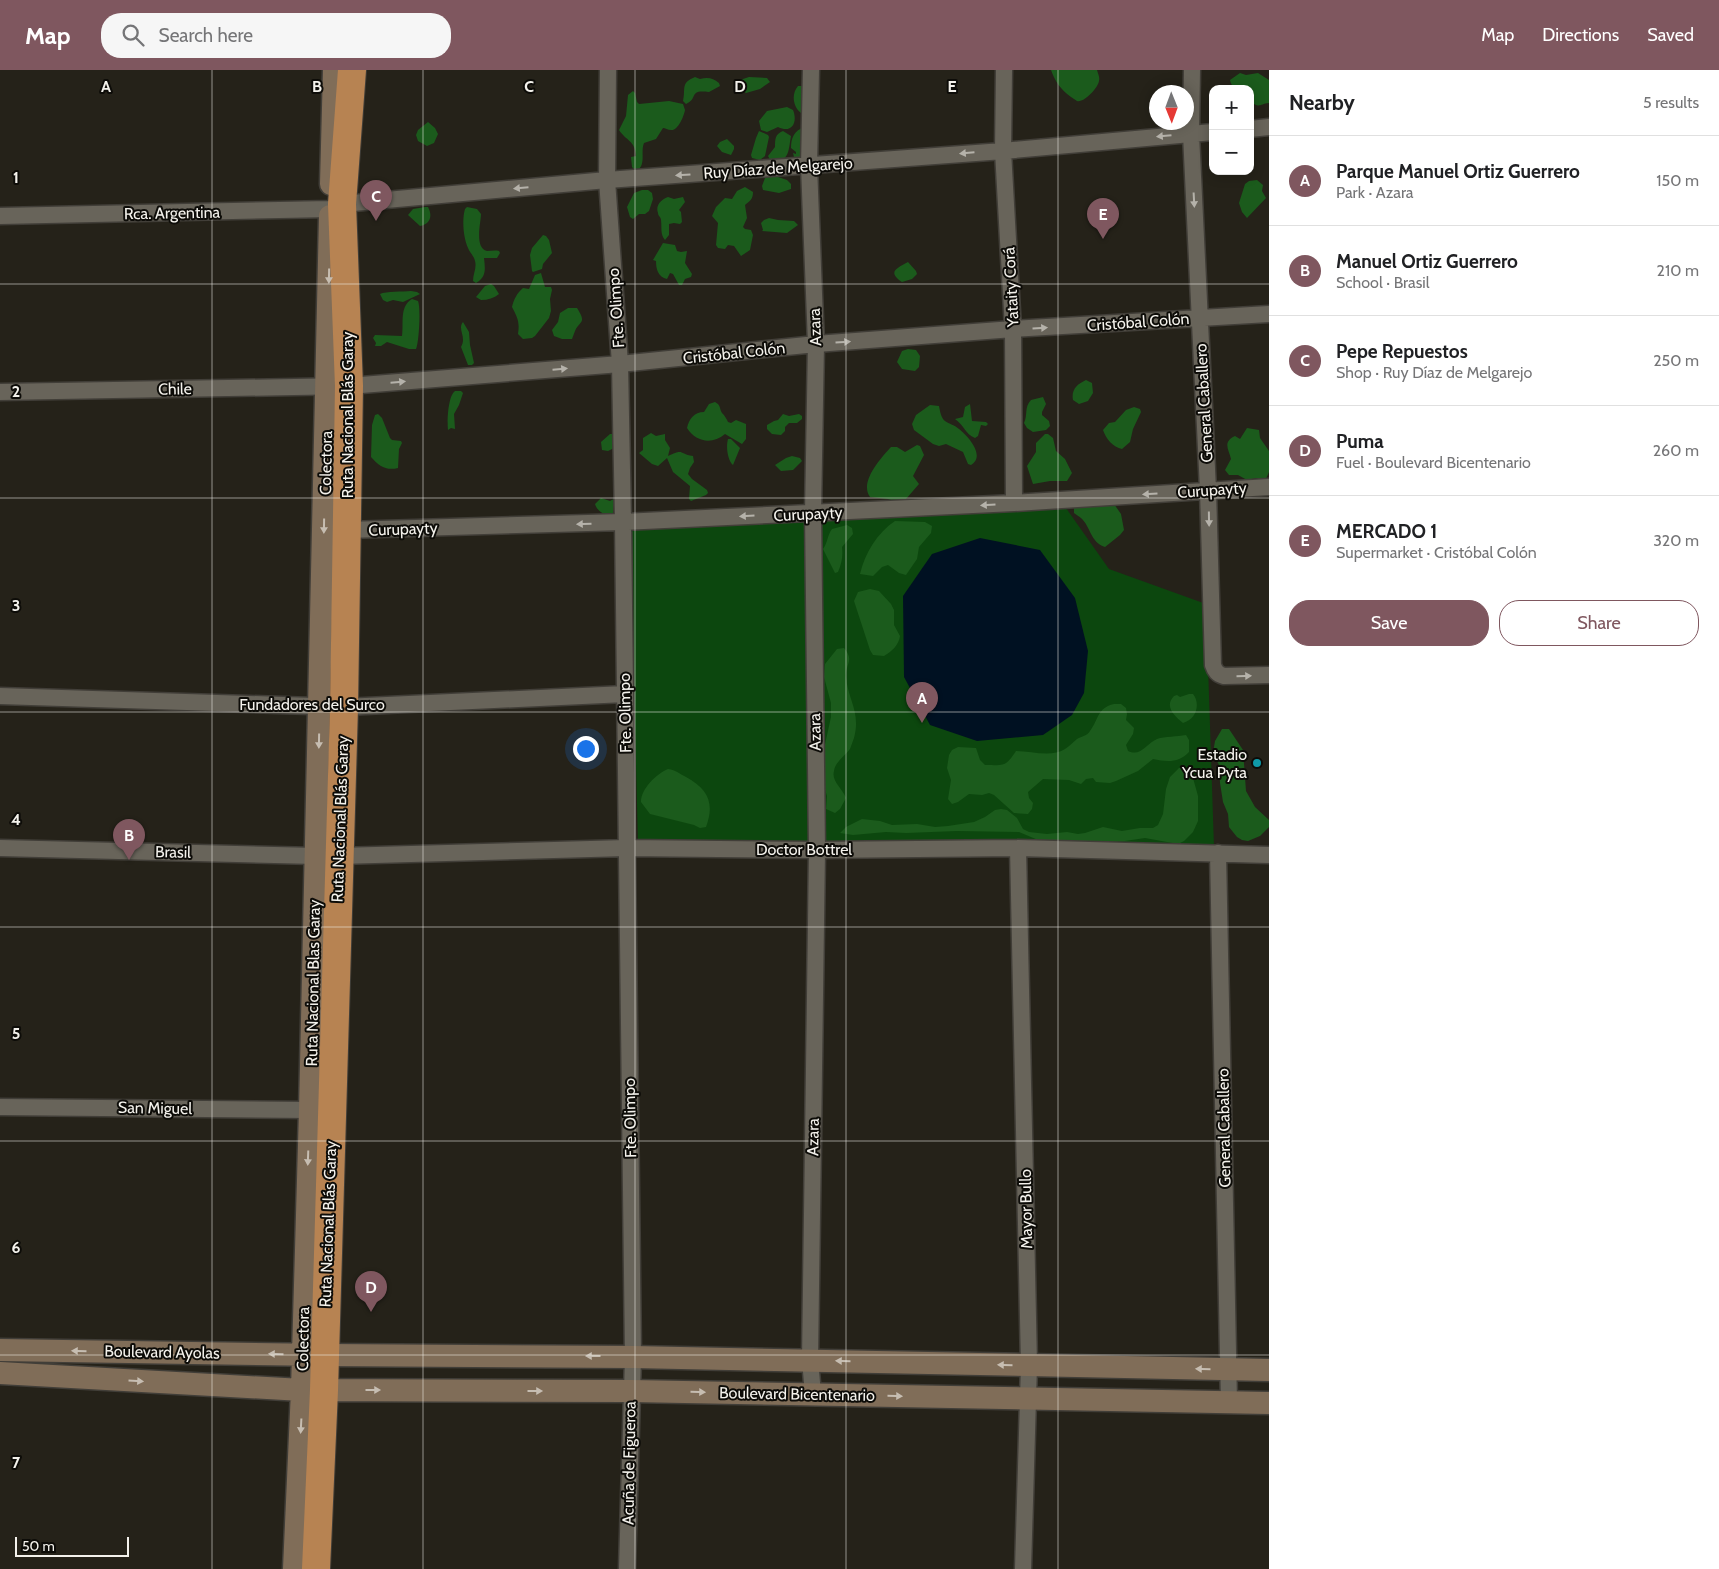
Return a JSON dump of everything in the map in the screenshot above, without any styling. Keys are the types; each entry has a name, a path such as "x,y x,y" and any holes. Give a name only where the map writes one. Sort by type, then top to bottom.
{"highway":[{"name":"Ruta Nacional Blás Garay","path":"316,1569 313,1390 332,707 346,530 338,386 336,207 352,70"}],"main road":[{"path":"334,70 336,207"},
{"name":"Colectora","path":"332,707 338,386"},
{"name":"Ruta Nacional Blas Garay","path":"310,1110 328,856"},
{"name":"Colectora","path":"310,1110 314,1355"},
{"name":"Boulevard Ayolas","path":"0,1350 314,1355"},
{"name":"Boulevard Bicentenario","path":"314,1355 633,1357 1269,1370"},
{"name":"Boulevard Ayolas","path":"0,1373 313,1390"},
{"name":"Colectora","path":"294,1569 313,1390"},
{"name":"Boulevard Bicentenario","path":"313,1390 631,1391 1269,1404"}],"street":[{"name":"Fte. Olimpo","path":"608,70 607,180 620,364 633,1357"},
{"name":"Azara","path":"811,70 809,166 816,344 813,513 817,850 810,1360 813,1394"},
{"name":"Yataity Corá","path":"1004,70 1003,150 1013,330 1014,504"},
{"name":"General Caballero","path":"1192,70 1191,134 1201,318 1213,665 1214,670 1218,674 1230,676 1269,675"},
{"path":"1254,129 1269,127"},
{"name":"Ruy Díaz de Melgarejo","path":"336,207 607,180 809,166 1209,132"},
{"name":"Rca. Argentina","path":"0,216 336,207"},
{"name":"Cristóbal Colón","path":"338,386 620,364 816,344 1269,314"},
{"name":"Chile","path":"0,392 338,386"},
{"name":"Curupayty","path":"346,530 623,522 1014,504 1269,487"},
{"name":"Fundadores del Surco","path":"0,696 332,707 625,694"},
{"name":"Brasil","path":"0,848 328,856"},
{"name":"Doctor Bottrel","path":"328,856 627,848 817,850 1018,848 1269,855"},
{"name":"Mayor Bullo","path":"1018,848 1029,1365 1023,1569"},
{"name":"General Caballero","path":"1218,853 1229,1403"},
{"name":"San Miguel","path":"0,1107 310,1110"},
{"name":"Acuña de Figueroa","path":"627,1569 633,1357"}],"green space":[{"path":"1051,70 1097,70 1099,81 1090,94 1083,100 1077,101 1061,88"},
{"path":"1240,73 1246,75 1258,73 1269,80 1269,103 1256,105 1254,104 1254,85 1232,85 1230,80"},
{"path":"695,77 712,79 719,83 720,86 709,92 696,93 690,102 686,104 683,101 685,84"},
{"path":"749,77 767,78 770,82 760,89 746,93 741,88 740,80"},
{"path":"798,86 804,86 804,112 801,113 796,107 794,100 794,93"},
{"path":"633,91 639,104 669,101 683,104 685,110 682,119 674,130 663,128 656,139 644,143 641,166 636,172 632,167 631,157 636,156 634,147 619,130 626,116 628,95"},
{"path":"787,107 793,110 795,119 793,126 787,129 778,127 767,132 761,130 759,121 767,111"},
{"path":"428,122 435,128 438,134 434,143 427,146 418,141 416,135 418,130"},
{"path":"804,127 807,157 795,161 793,153 796,154 796,152 791,148 792,141 795,133"},
{"path":"759,131 769,137 765,156 760,160 752,158 751,155"},
{"path":"783,131 791,136 788,151 783,160 773,165 768,156 775,147 777,135"},
{"path":"727,139 734,146 731,155 722,152 717,146 720,142"},
{"path":"772,175 787,180 791,184 791,189 779,193 763,190 762,186 765,178"},
{"path":"1257,180 1263,185 1262,191 1266,198 1247,218 1242,212 1239,203 1245,184 1249,181"},
{"path":"745,187 753,192 751,200 745,205 747,218 743,227 751,230 753,235 750,250 741,256 734,246 728,245 725,249 718,248 716,245 718,223 712,216 716,207 725,198 732,199 737,191"},
{"path":"648,190 652,193 653,199 649,211 645,214 639,214 633,219 630,217 627,207 634,193"},
{"path":"668,197 674,199 683,197 685,202 679,210 682,222 680,224 669,224 669,235 665,240 657,207 661,201"},
{"path":"428,207 430,210 430,219 420,226 408,215 413,209"},
{"path":"467,207 477,209 481,214 479,240 483,249 499,251 500,253 497,258 484,258 484,275 476,283 473,281 475,261 466,244 464,233 465,209"},
{"path":"769,218 794,221 798,225 787,233 762,231 761,223"},
{"path":"543,235 549,240 552,253 543,264 542,269 533,272 530,255 532,248"},
{"path":"663,243 675,245 677,251 687,251 685,263 692,274 691,277 685,279 682,285 679,285 673,274 670,273 667,279 658,272 656,261 653,260"},
{"path":"908,262 917,274 912,279 902,282 894,273"},
{"path":"541,273 545,287 551,287 552,290 550,299 551,311 549,318 535,336 523,339 518,334 517,317 512,307 519,292 523,288 529,289 535,275"},
{"path":"491,284 499,294 486,300 476,297 485,286"},
{"path":"411,291 420,294 403,302 393,300 387,302 383,300 380,294 390,292"},
{"path":"412,299 418,301 419,310 419,333 416,349 409,349 387,342 381,346 375,346 376,343 373,338 375,335 402,336 405,306"},
{"path":"568,308 577,308 582,321 572,339 562,339 554,336 552,330 558,322 560,313"},
{"path":"463,322 469,332 474,363 472,365 468,365 461,347 463,340 461,325"},
{"path":"908,349 916,350 920,356 919,367 915,371 902,369 897,362 902,351"},
{"path":"1086,380 1092,383 1093,393 1088,401 1079,404 1073,400 1073,393 1077,385"},
{"path":"455,391 463,393 454,414 455,429 451,428 448,430 449,403"},
{"path":"1043,397 1046,404 1042,415 1049,421 1050,426 1046,430 1033,432 1024,423 1028,405 1031,400"},
{"path":"715,402 719,405 728,422 731,423 736,420 746,424 746,439 742,444 725,434 710,441 700,439 687,428 692,417 697,413 704,412 709,404"},
{"path":"970,404 972,421 986,422 988,424 986,426 981,425 978,436 975,438 955,419 963,417 965,407"},
{"path":"930,405 939,406 944,420 963,432 971,441 977,457 971,465 968,464 963,452 946,444 939,446 933,444 914,430 912,424 916,415"},
{"path":"1134,407 1140,409 1141,412 1133,429 1130,442 1122,449 1110,442 1103,430 1109,423 1115,422 1126,410"},
{"path":"378,414 382,418 390,438 402,443 399,449 398,468 390,469 383,467 371,457 372,425 375,415"},
{"path":"783,414 789,416 799,414 802,416 802,419 797,423 789,423 781,435 772,434 767,429 767,425 778,420"},
{"path":"1247,428 1259,430 1260,438 1269,451 1269,472 1265,481 1256,478 1247,480 1238,475 1229,475 1225,470 1231,459 1227,444 1235,436 1240,439"},
{"path":"651,433 656,436 665,434 665,440 670,448 668,456 679,452 693,456 694,462 688,474 707,490 708,493 706,495 691,501 689,499 690,486 673,472 667,458 658,466 652,464 639,453 643,450 643,438"},
{"path":"610,434 613,434 614,448 608,451 602,450 601,442"},
{"path":"1045,434 1053,438 1056,451 1065,459 1072,473 1067,481 1033,484 1027,466 1036,452 1036,443"},
{"path":"728,439 731,439 740,448 733,465 729,459"},
{"path":"917,445 920,446 924,455 913,476 919,484 906,499 894,501 870,497 867,491 869,477 891,447 897,447 905,452"},
{"path":"792,456 800,458 802,461 793,470 781,471 775,465 786,458"},
{"path":"619,496 614,504 613,513 610,515 597,509 595,504 601,498 610,501"},
{"path":"1114,504 1121,514 1124,530 1105,547 1096,542 1084,522 1074,513 1074,506"},
{"path":"1066,508 1109,569 1206,604 1214,847 638,843 630,529"},
{"path":"895,521 925,522 932,526 931,533 919,547 917,559 906,575 899,573 888,565 882,567 873,576 860,574 873,544 883,531"},
{"path":"847,525 852,528 853,534 842,547 841,563 838,572 835,573 823,549 832,529"},
{"path":"870,589 879,591 891,604 894,610 894,625 900,636 894,648 884,656 873,655 870,650 854,601 858,592"},
{"path":"844,648 849,656 846,677 855,713 856,729 850,749 835,768 834,778 846,798 840,809 835,813 826,809 827,796 821,777 822,758 831,717 831,703 824,677 825,664 837,649"},
{"path":"1193,694 1197,707 1191,719 1183,723 1171,711 1170,703 1174,696 1180,697"},
{"path":"1114,704 1121,704 1126,708 1126,720 1134,728 1133,734 1126,745 1128,751 1140,751 1160,738 1186,735 1189,740 1189,752 1185,756 1172,761 1153,759 1138,771 1110,783 1096,782 1093,778 1086,779 1081,784 1069,780 1043,779 1028,792 1029,798 1033,803 1032,809 1028,814 1014,813 994,795 989,793 982,795 969,794 952,804 948,799 951,780 947,768 949,755 952,750 958,747 976,748 980,760 985,765 1006,763 1016,751 1048,754 1060,752 1087,734 1101,711"},
{"path":"1222,729 1229,729 1243,750 1246,791 1255,807 1269,820 1269,827 1260,836 1248,841 1237,837 1229,827 1228,814 1223,802 1219,765 1213,753 1215,741"},
{"path":"1179,768 1185,768 1193,778 1198,796 1198,821 1193,832 1178,844 1145,838 1125,841 1058,843 1038,840 1019,832 886,832 853,835 840,833 846,827 862,819 880,821 892,825 917,824 935,827 974,822 995,810 1001,809 1007,810 1017,818 1023,829 1029,832 1047,834 1067,832 1078,834 1103,827 1122,831 1153,828 1158,825 1163,814 1166,789 1170,777"},
{"path":"668,769 676,771 700,786 708,798 710,811 706,827 700,828 650,814 641,802 646,787 650,782"}],"water":[{"path":"980,538 1040,550 1075,598 1088,651 1084,693 1072,715 1043,735 977,741 930,725 904,677 903,596 932,554"}],"place":[{"name":"Pepe Repuestos","path":"376,221"},
{"name":"MERCADO 1","path":"1103,239"},
{"name":"Parque Manuel Ortiz Guerrero","path":"922,723"},
{"name":"Estadio Ycua Pyta","path":"1257,763"},
{"name":"Manuel Ortiz Guerrero","path":"129,860"},
{"name":"Puma","path":"371,1312"}]}
